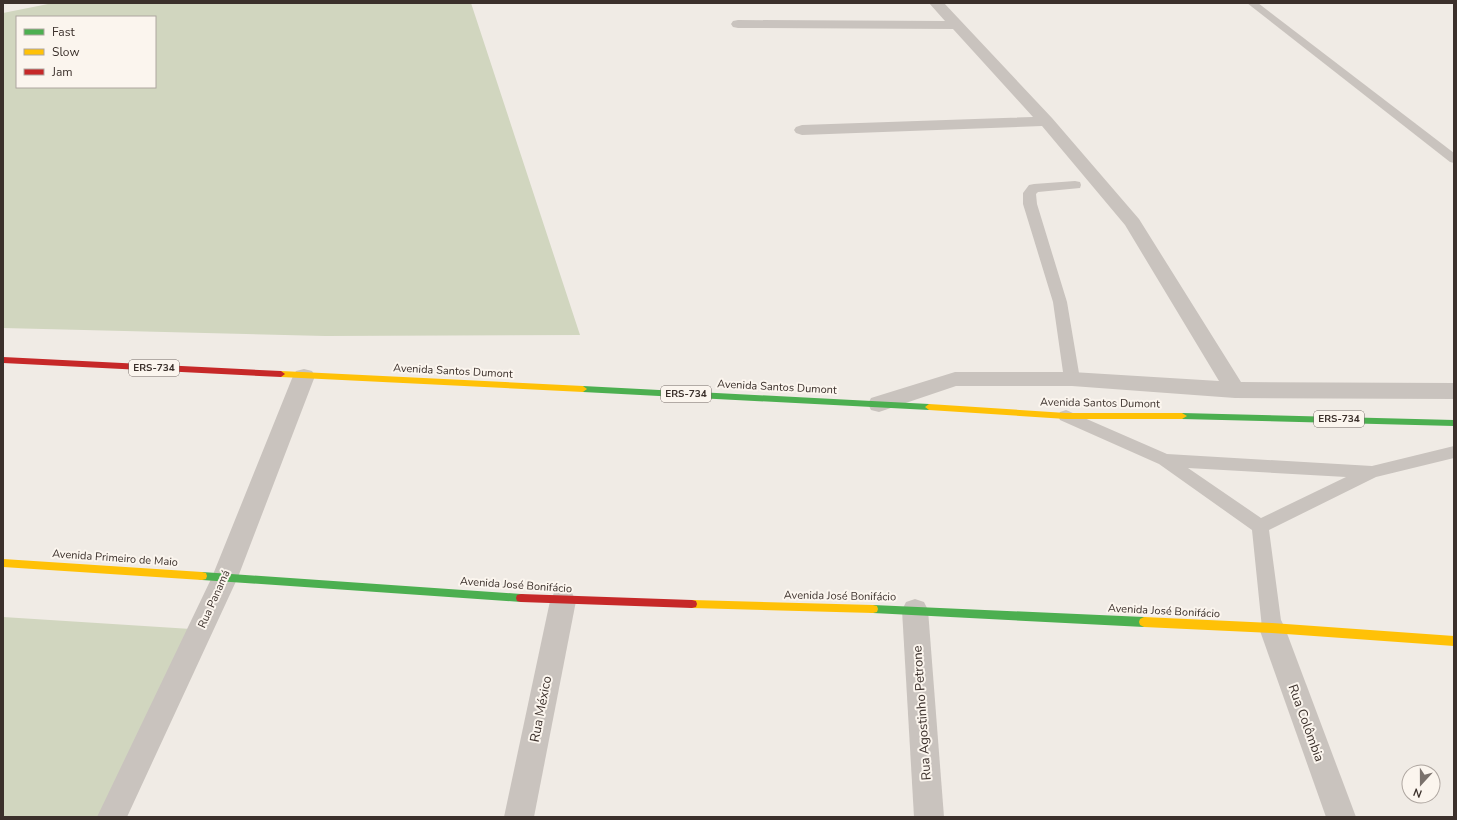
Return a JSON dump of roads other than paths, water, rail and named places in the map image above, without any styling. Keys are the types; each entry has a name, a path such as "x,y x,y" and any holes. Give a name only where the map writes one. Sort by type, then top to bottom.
{"main road":[{"name":"Avenida Santos Dumont","path":"3,360 879,404 1066,416 1224,416 1454,423"},
{"name":"Avenida Primeiro de Maio","path":"3,563 225,577"},
{"name":"Avenida José Bonifácio","path":"225,577 563,601 915,610 1272,628 1454,641"}],"street":[{"path":"936,3 1046,121 1133,223 1235,390"},
{"path":"738,24 956,25"},
{"path":"802,130 1046,121"},
{"name":"Rua Panamá","path":"112,817 225,577 304,376"},
{"path":"879,404 955,379 1072,379 1235,390 1454,391"},
{"name":"Rua México","path":"519,817 563,601"},
{"name":"Rua Agostinho Petrone","path":"915,610 929,817"},
{"name":"Rua Colômbia","path":"1272,628 1341,817"}],"lane":[{"path":"1252,3 1454,159"},
{"path":"1072,379 1060,302 1030,204 1029,193 1034,188 1075,186"},
{"path":"1066,416 1165,460 1260,527 1272,628"},
{"path":"1260,527 1372,472 1454,452"},
{"path":"1165,460 1372,472"}]}
